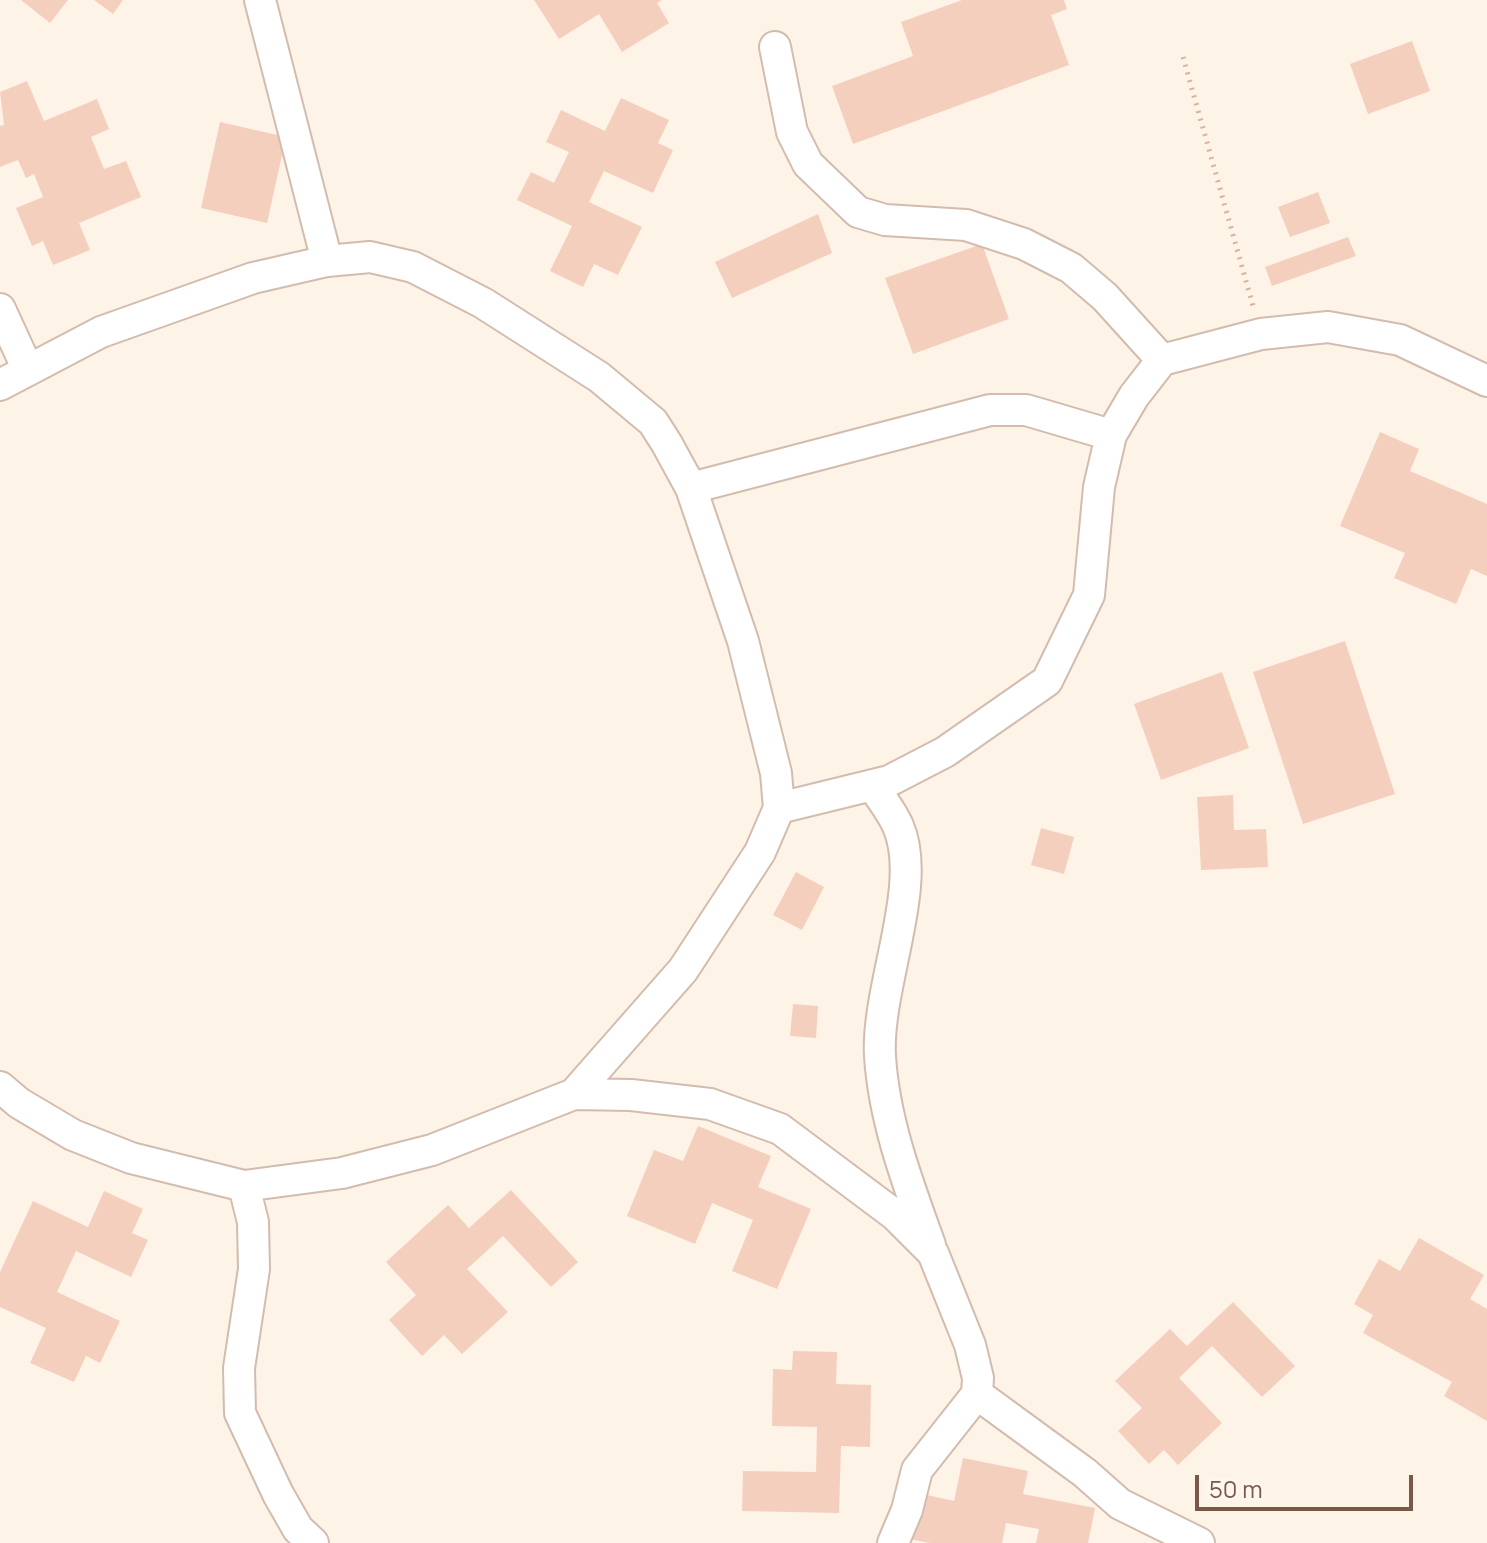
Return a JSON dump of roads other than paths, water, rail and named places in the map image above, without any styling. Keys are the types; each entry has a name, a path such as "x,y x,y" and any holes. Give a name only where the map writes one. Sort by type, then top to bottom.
{"street":[{"path":"260,0 327,261"},
{"path":"775,47 789,121 808,164 858,212 885,220 966,225 1024,244 1071,268 1105,297 1162,360"},
{"path":"0,385 101,332 253,278 327,261 370,257 413,267 483,303 599,377 653,422 691,488 746,654 776,773 779,808 760,852 683,970 574,1094"},
{"path":"0,309 28,370"},
{"path":"779,808 889,781 945,752 1047,681 1089,595 1099,487 1111,435 1162,360 1261,334 1328,327 1400,340 1487,381"},
{"path":"691,488 990,410 1026,410 1111,435"},
{"path":"872,785 899,827 906,856 907,878 884,993 880,1055 888,1111 904,1173 970,1345 978,1378 977,1394 917,1470 907,1510 893,1543"},
{"path":"6,1101 73,1135 131,1158 244,1186 342,1173 432,1150 574,1094 710,1104 780,1129 895,1215 933,1253"},
{"path":"244,1186 253,1222 254,1269 239,1368 240,1413 278,1494 298,1529 313,1543"},
{"path":"977,1394 1085,1473 1120,1504 1199,1543"}]}
